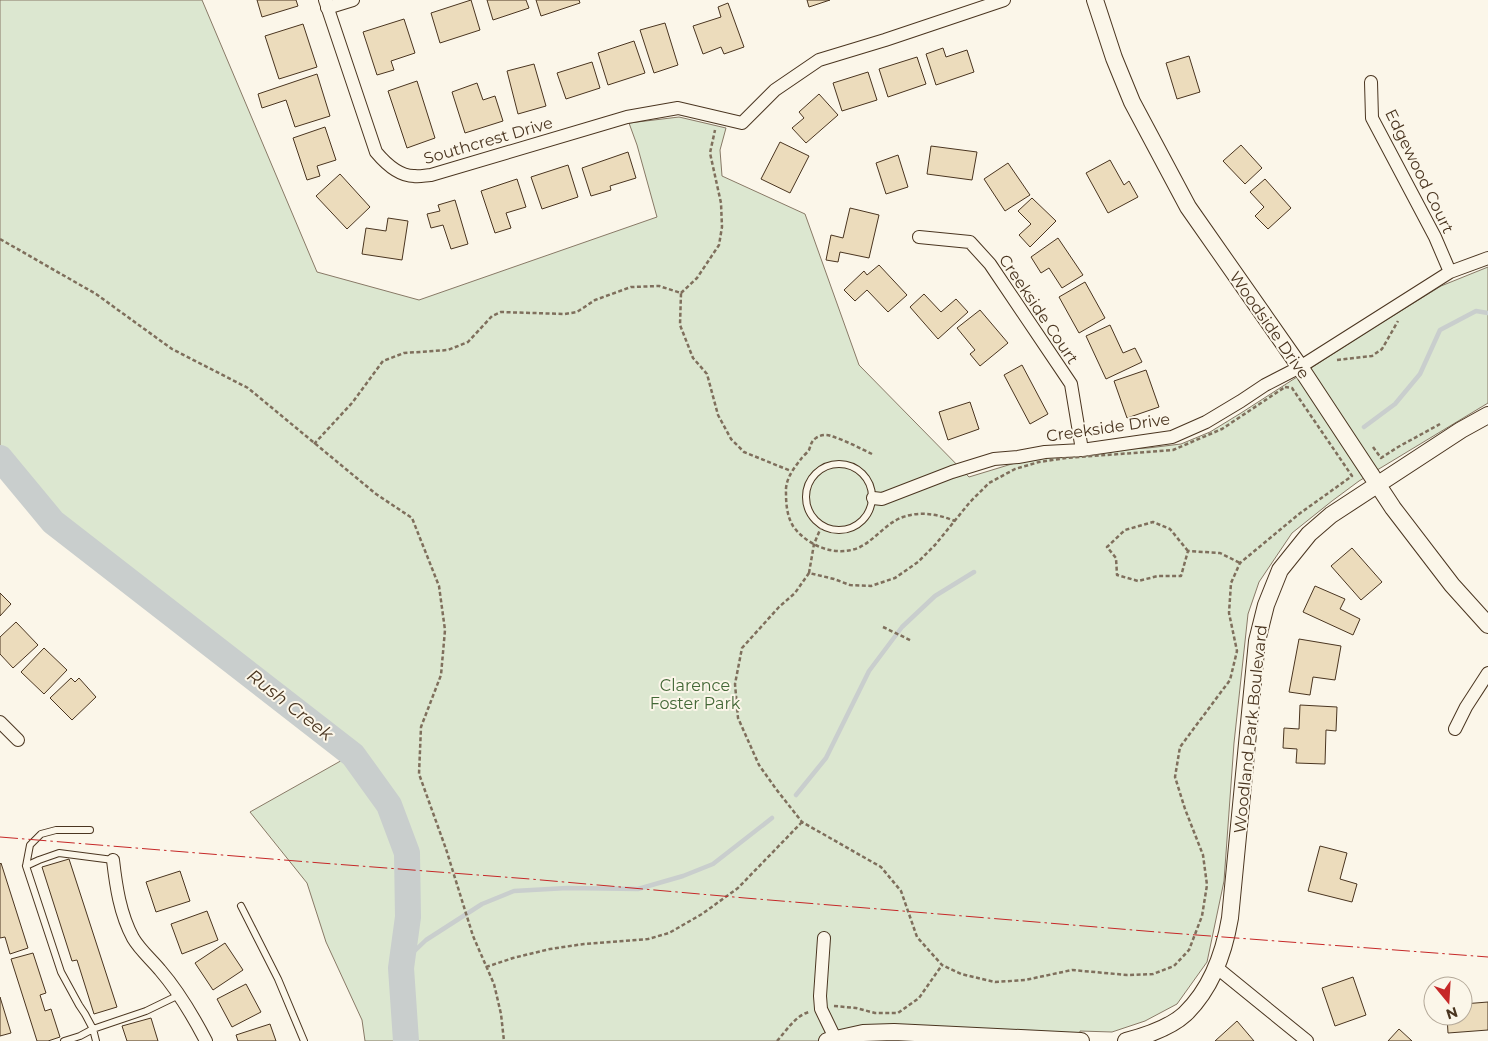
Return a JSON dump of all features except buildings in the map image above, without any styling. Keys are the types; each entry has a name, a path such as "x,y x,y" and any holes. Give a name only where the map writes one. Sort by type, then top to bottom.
{"street":[{"path":"326,4 353,0"},
{"name":"Southcrest Drive","path":"326,4 376,152 396,171 413,177 431,175 628,117 678,108 742,124 774,90 819,60 1004,0"},
{"name":"Woodside Drive","path":"1095,0 1114,58 1132,102 1188,207 1300,367 1393,508 1452,586 1488,625"},
{"name":"Edgewood Court","path":"1371,82 1372,118 1435,237 1450,272"},
{"name":"Creekside Court","path":"919,237 970,242 990,264 1071,384 1082,450"},
{"name":"Creekside Drive","path":"872,498 882,499 952,472 994,459 1045,452 1082,450 1172,437 1206,422 1264,385 1300,367 1450,272 1488,258"},
{"name":"Woodland Park Boulevard","path":"1126,1041 1150,1033 1185,1014 1207,987 1226,940 1230,918 1257,641 1266,605 1280,570 1308,534 1331,514 1488,415"},
{"path":"1455,729 1466,706 1488,673"},
{"path":"0,722 18,740"},
{"path":"113,860 121,909 133,938 190,1010 206,1041"},
{"path":"824,938 820,996 821,1009 831,1040 863,1032 894,1032 1081,1041"},
{"path":"1216,968 1307,1041"}],"lane":[{"path":"838,463 847,464 856,468 863,473 872,489 871,506 867,515 861,522 845,529 837,530 822,525 811,514 806,499 810,482 815,474 830,465 838,463"},
{"path":"90,830 56,830 41,834 30,846 26,866 61,972 93,1029 96,1041"},
{"path":"26,866 59,853 113,860"},
{"path":"241,906 278,979 304,1041"},
{"path":"64,1041 146,1011 179,995"}],"path":[{"path":"717,126 710,153 721,203 722,227 719,244 697,278 682,293 680,325 693,358 707,374 718,415 731,439 744,452 792,471"},
{"path":"0,239 96,294 172,349 248,388 376,494 412,518 440,586 445,630 440,675 421,727 419,774 459,888 473,936 494,984 501,1014 504,1041"},
{"path":"314,444 352,403 383,361 404,353 448,350 468,342 492,316 501,312 565,314 577,312 595,300 631,287 659,286 682,293"},
{"path":"1334,360 1372,356 1382,349 1399,320"},
{"path":"822,525 814,544 809,573 796,593 779,606 742,648 735,684 738,718 759,765 776,789 802,822 881,867 901,891 917,937 942,965 961,974 995,982 1025,980 1072,970 1126,975 1153,974 1174,966 1189,950 1202,916 1207,885 1203,855 1175,777 1180,748 1230,680 1237,651 1229,613 1231,583 1240,563 1299,514 1352,476 1292,388 1285,387"},
{"path":"1369,442 1381,458 1441,423"},
{"path":"872,454 831,436 820,436 812,441 808,451 792,471 786,489 786,508 792,525 805,539 821,548 839,551 858,548 874,539 886,526 902,517 920,513 938,514 954,521"},
{"path":"809,573 850,585 870,586 895,578 918,562 935,545 970,502 990,483 1015,469"},
{"path":"1188,551 1181,576 1158,576 1138,581 1117,575 1116,558 1107,547 1125,530 1152,522 1170,529 1188,551 1220,553 1240,563"},
{"path":"883,627 912,641"},
{"path":"486,967 550,949 584,944 648,939 670,933 702,914 738,888 802,822"},
{"path":"777,1041 790,1024 804,1014 832,1006 856,1008 875,1013 898,1013 919,998 942,965"}],"green space":[{"name":"Clarence Foster Park","path":"0,0 202,0 317,272 419,300 657,217 629,123 679,117 726,128 720,150 722,176 805,214 859,365 969,477 1015,463 1089,451 1181,444 1210,432 1441,286 1488,267 1488,403 1359,481 1332,501 1292,533 1259,582 1248,614 1234,743 1224,881 1207,962 1177,1004 1145,1021 1112,1032 1080,1031 1079,1041 365,1041 362,1020 326,942 307,883 250,812 353,754 53,522 0,458"}],"waterway":[{"path":"1364,427 1395,404 1420,374 1440,330 1476,311 1488,313"},
{"name":"Rush Creek","path":"0,458 53,522 353,755 389,805 407,853 408,917 401,968 406,1041"},
{"path":"796,795 826,758 869,671 902,627 935,596 974,572"},
{"path":"402,963 426,940 482,904 514,891 567,888 638,889 683,876 713,864 772,818"}],"power":[{"path":"0,837 530,879 1157,932 1488,957"}]}
